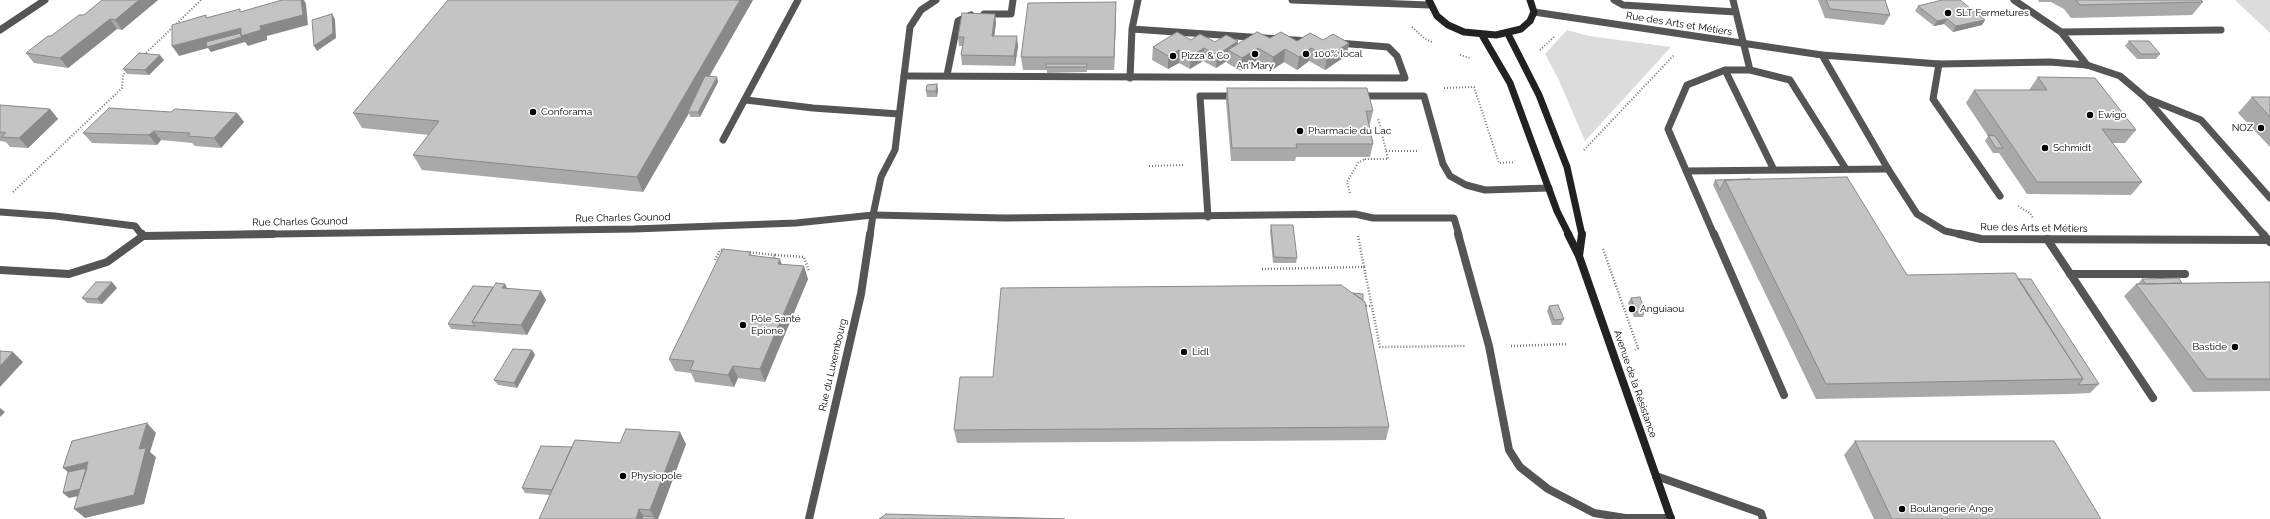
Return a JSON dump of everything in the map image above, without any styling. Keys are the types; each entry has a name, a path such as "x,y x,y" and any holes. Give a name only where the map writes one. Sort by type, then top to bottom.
{"main road":[{"path":"1429,3 1437,16 1448,25 1464,32 1482,35 1508,34 1521,29 1530,21 1534,12 1530,0"},
{"name":"Avenue de la Résistance","path":"1508,34 1539,95 1567,167 1582,234 1579,256"},
{"name":"Avenue de la Résistance","path":"1482,35 1510,83 1557,212 1579,256 1671,518"}],"street":[{"path":"0,30 45,0"},
{"path":"723,140 746,100 798,0"},
{"path":"873,215 881,177 896,150 910,27 921,10 932,0"},
{"path":"947,75 958,21 974,14 1011,14 1013,0"},
{"path":"1130,78 1132,29 1138,0"},
{"path":"1292,0 1429,3"},
{"path":"1614,0 1623,5 1736,12"},
{"path":"1733,0 1746,44 1750,70"},
{"path":"2014,0 2061,32 2087,65"},
{"name":"Rue des Arts et Métiers","path":"1534,12 1822,55 1939,64 2050,62 2087,65 2120,76 2146,98 2269,241"},
{"path":"1132,29 1316,41"},
{"path":"2061,32 2221,30"},
{"path":"904,76 947,75 961,78 1405,78 1397,56 1388,47 1332,42"},
{"name":"Rue des Arts et Métiers","path":"1822,55 1888,169 1917,214 1945,231 1981,239 2269,241"},
{"path":"1939,64 1933,99 2000,196"},
{"path":"1725,70 1774,170"},
{"path":"1784,396 1668,129 1687,85 1725,70 1750,70 1790,80 1846,169"},
{"path":"1208,217 1200,96 1248,96"},
{"path":"1350,96 1424,96 1443,164 1450,176 1466,185 1485,190 1549,188"},
{"path":"2146,98 2201,120 2270,198"},
{"path":"746,100 813,108 900,114"},
{"path":"1686,170 1888,169"},
{"path":"0,212 55,216 135,226 143,236 126,250 107,262 69,274 0,270"},
{"name":"Rue Charles Gounod","path":"143,236 634,229 796,223 852,219 873,215 1005,218 1208,217 1355,214 1373,218 1454,218 1489,346"},
{"name":"Rue du Luxembourg","path":"810,519 861,294 873,215"},
{"path":"2047,239 2153,398"},
{"path":"2070,274 2185,274"},
{"path":"1489,346 1509,450 1520,467 1548,489 1594,513 1624,518 1671,518"},
{"path":"1656,476 1761,514 1763,519"}],"path":[{"path":"140,59 201,0"},
{"path":"1538,51 1556,35"},
{"path":"1583,151 1692,36"},
{"path":"11,194 122,88 123,75 129,70"},
{"path":"1466,88 1474,88 1500,163 1515,162"},
{"path":"1386,151 1420,151"},
{"path":"1347,182 1358,163 1365,159"},
{"path":"1149,166 1188,165"},
{"path":"2000,196 2030,213 2047,239"},
{"path":"715,260 720,250 728,251"},
{"path":"744,252 804,257 809,271"},
{"path":"772,262 775,255"},
{"path":"1262,269 1364,267 1380,347 1568,344"},
{"path":"1362,306 1372,306"}],"shaded area":[{"path":"2235,0 2270,0 2270,33"},
{"path":"1567,30 1589,36 1671,47 1585,141 1558,78 1545,54"}],"building":[{"path":"102,0 139,0 115,20 110,19 60,58 26,53 79,15 84,15"},
{"path":"282,0 301,0 303,15 260,26 261,30 241,36 241,28 172,46 172,25 206,15 206,18 240,9 240,12"},
{"name":"Conforama","path":"448,0 740,0 637,177 413,155 439,121 353,113"},
{"path":"1826,0 1885,0 1890,15 1830,9"},
{"name":"SLT Fermetures","path":"1942,0 1960,0 1985,20 1956,26 1947,19 1937,21 1918,6"},
{"path":"2076,0 2201,0 2203,2 2080,5"},
{"path":"1116,2 1114,57 1021,57 1028,3"},
{"path":"962,13 995,14 992,36 1017,36 1014,56 961,55 964,37 958,37"},
{"path":"332,14 333,33 314,46 312,20"},
{"path":"1177,32 1191,40 1200,34 1215,42 1226,35 1238,41 1217,55 1204,48 1191,56 1179,50 1168,56 1153,47"},
{"path":"1257,32 1270,38 1281,32 1297,41 1310,33 1323,40 1333,34 1349,43 1327,57 1311,48 1299,57 1285,49 1273,57 1258,48 1242,58 1228,50"},
{"path":"241,33 242,37 207,47 206,42"},
{"path":"2129,41 2149,41 2160,54 2141,54"},
{"path":"139,53 160,55 145,70 123,69"},
{"path":"1046,64 1087,64 1087,67 1046,67"},
{"path":"705,76 717,77 698,112 688,112"},
{"name":"Schmidt","path":"2038,77 2095,78 2136,130 2102,129 2142,182 2037,182 1974,90 2047,90"},
{"path":"937,84 936,91 926,91 927,85"},
{"path":"1227,88 1367,88 1373,111 1366,111 1373,144 1296,144 1297,148 1232,148"},
{"path":"2252,97 2270,97 2270,117"},
{"path":"0,105 50,109 19,138 1,137 6,133 0,132"},
{"path":"109,108 171,112 175,109 237,113 214,138 188,136 190,133 154,131 149,135 83,133"},
{"path":"1988,135 1995,136 2003,148 1996,148"},
{"path":"1847,177 1907,275 2015,273 2083,379 1826,384 1725,180"},
{"path":"1750,179 1725,180 1720,190 1715,180"},
{"path":"1271,225 1293,225 1297,258 1274,257"},
{"name":"Pôle Santé Epione","path":"723,249 750,252 749,255 780,259 778,264 804,266 760,369 733,366 728,375 690,370 694,361 669,359"},
{"path":"2179,278 2182,283 2146,284 2142,279"},
{"path":"2018,279 2031,279 2099,384 2078,385 2083,379"},
{"path":"96,282 112,282 97,299 82,298"},
{"path":"2270,282 2270,379 2207,379 2136,284"},
{"path":"496,283 505,284 502,288 541,291 521,325 472,322"},
{"name":"Lidl","path":"1341,285 1365,302 1389,427 954,430 960,377 993,377 1001,288"},
{"path":"473,286 493,287 472,322 475,326 448,324"},
{"path":"1353,293 1363,294 1363,300"},
{"path":"1640,297 1645,311 1636,312 1631,298"},
{"path":"1558,305 1564,319 1554,320 1549,306"},
{"path":"513,349 532,350 514,383 494,380"},
{"path":"0,351 13,352 0,366"},
{"path":"147,423 139,449 146,448 134,495 74,509 88,462 63,468 72,441"},
{"name":"Physiopole","path":"626,429 680,432 650,510 639,509 636,519 539,519 575,440 620,443"},
{"path":"1855,441 2054,441 2101,519 1892,519"},
{"path":"541,446 572,447 552,490 522,488"},
{"path":"87,468 80,489 63,493 68,472"},
{"path":"886,514 1065,519 879,519"},
{"path":"643,516 655,517 655,519 642,519"}],"place":[{"name":"SLT Fermetures","path":"1948,13"},
{"name":"An'Mary","path":"1255,54"},
{"name":"100% local","path":"1306,54"},
{"name":"Pizza & Co","path":"1173,56"},
{"name":"Conforama","path":"533,112"},
{"name":"Ewigo","path":"2090,115"},
{"name":"NOZ","path":"2261,128"},
{"name":"Pharmacie du Lac","path":"1300,131"},
{"name":"Schmidt","path":"2045,148"},
{"name":"Anguiaou","path":"1632,309"},
{"name":"Pôle Santé Epione","path":"743,325"},
{"name":"Bastide","path":"2235,347"},
{"name":"Lidl","path":"1184,352"},
{"name":"Physiopole","path":"623,476"},
{"name":"Boulangerie Ange","path":"1902,509"}]}
